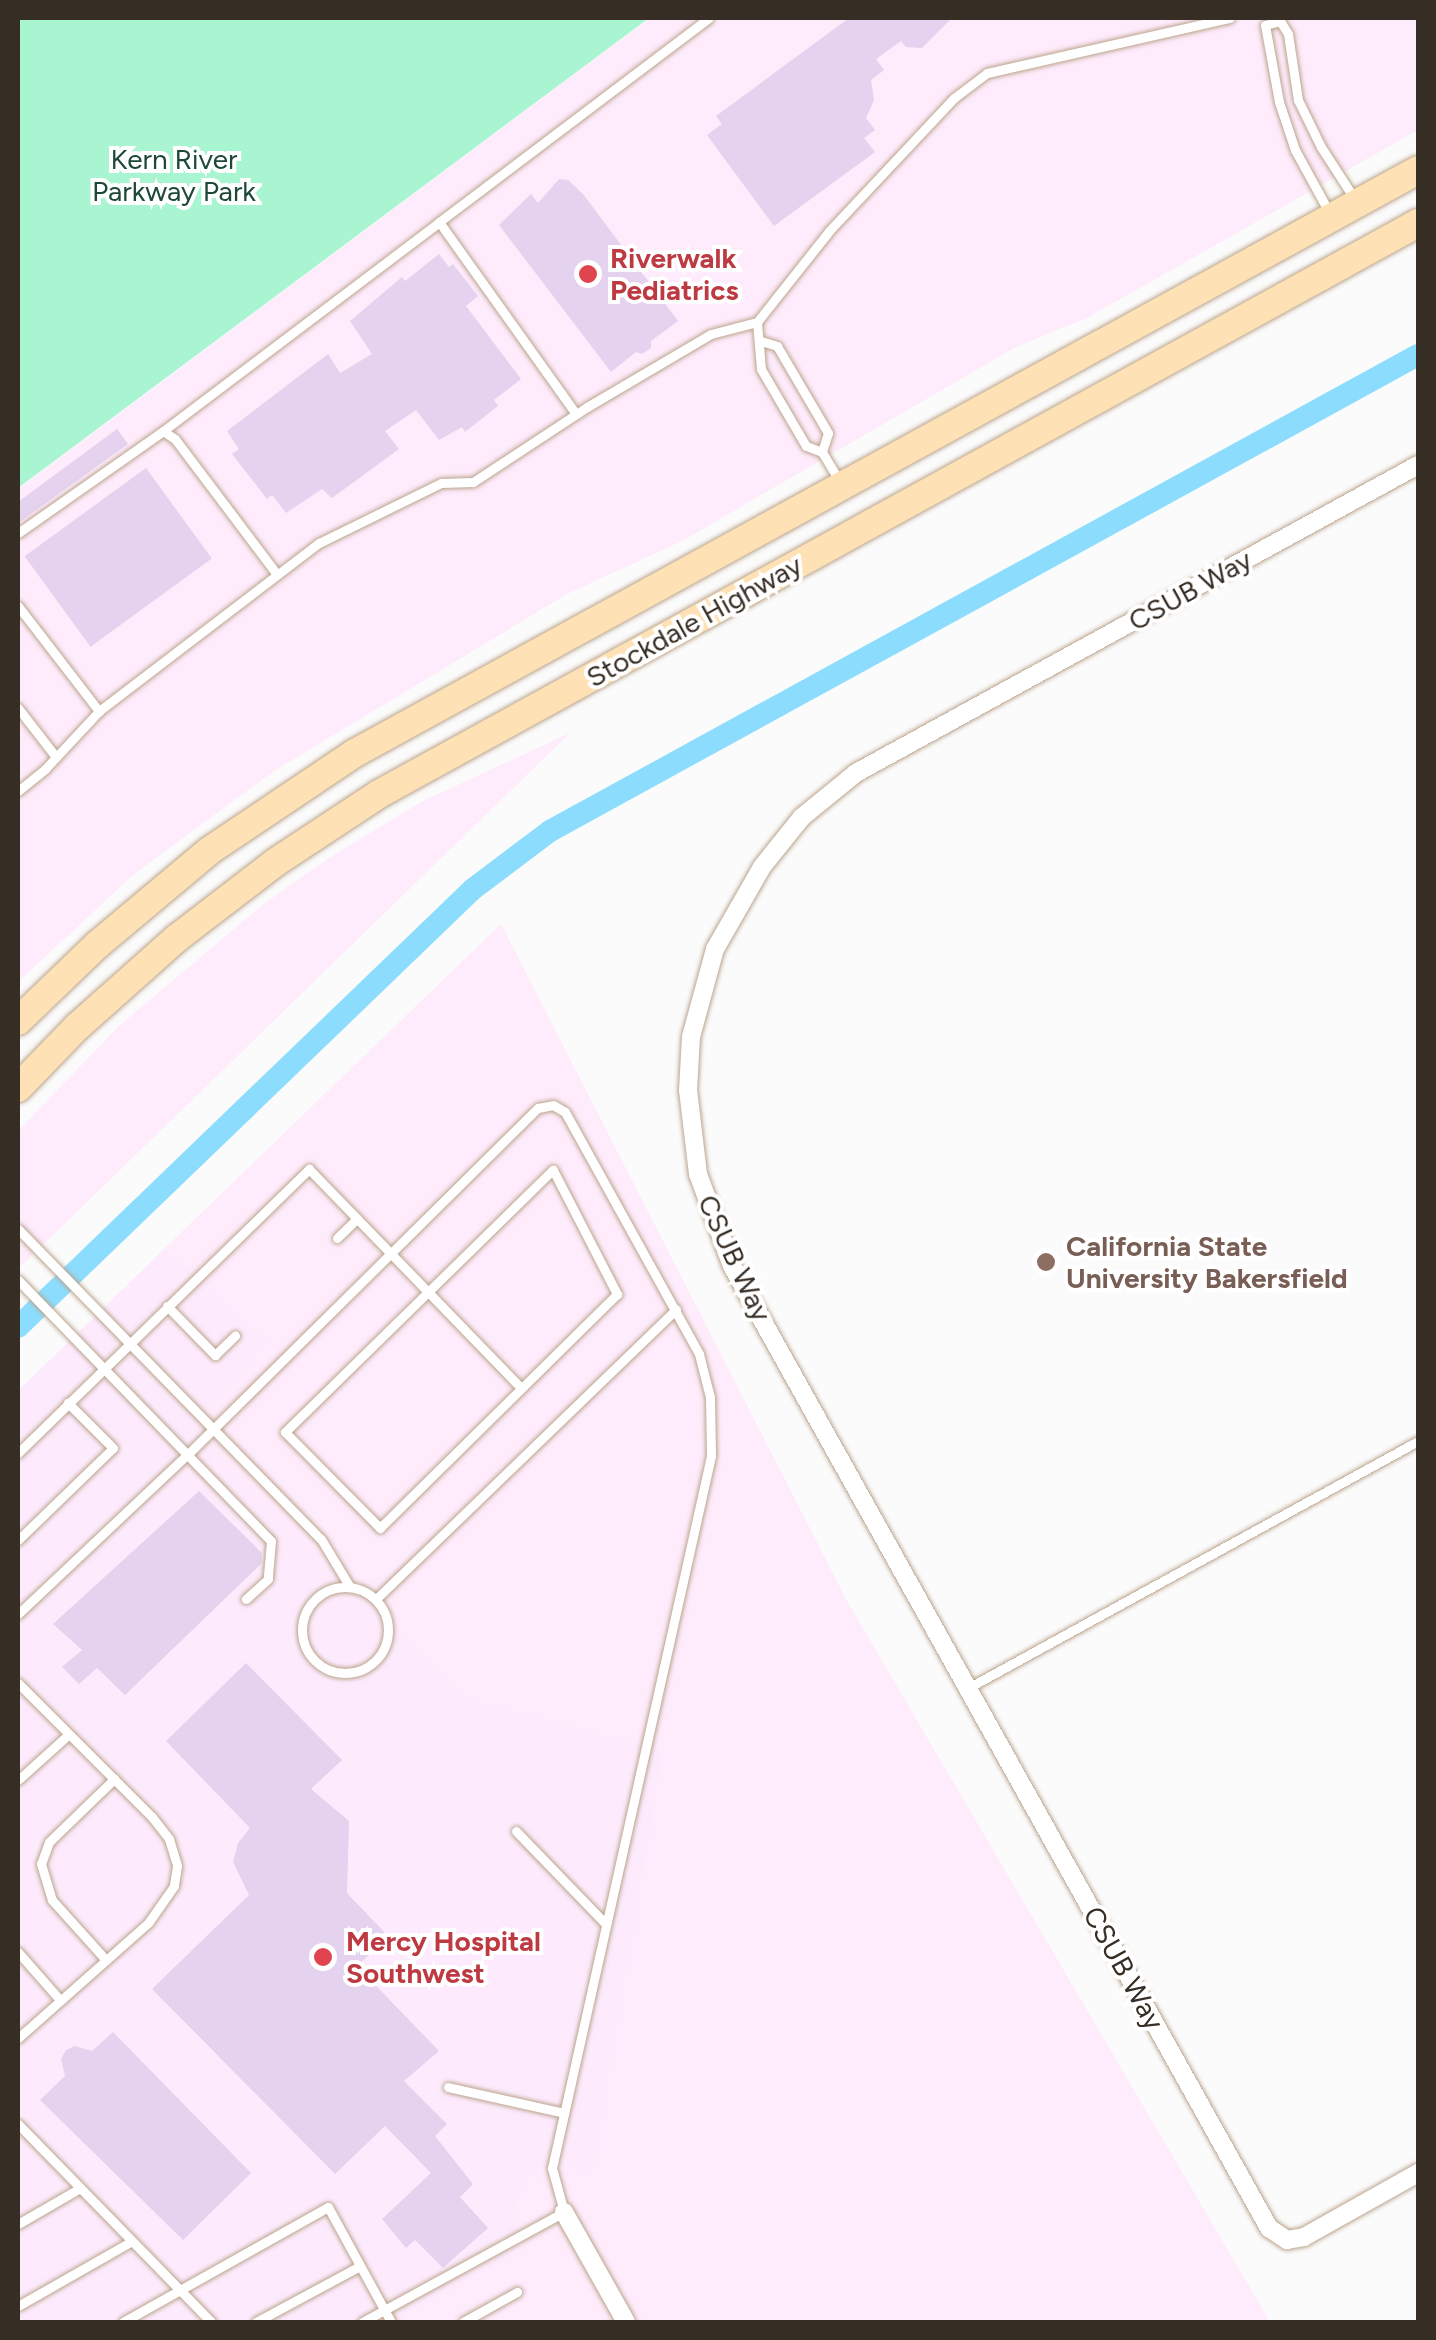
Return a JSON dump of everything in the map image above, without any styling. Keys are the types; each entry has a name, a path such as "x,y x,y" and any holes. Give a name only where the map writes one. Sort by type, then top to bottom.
{"main road":[{"name":"Stockdale Highway","path":"18,1022 145,904 209,851 306,783 1418,170"},
{"name":"Stockdale Highway","path":"18,1088 77,1026 177,938 276,862 379,794 1418,223"}],"street":[{"name":"CSUB Way","path":"1418,466 856,773 802,817 746,892 715,949 691,1037 688,1090 698,1174 714,1228 1269,2228 1287,2240 1304,2237 1418,2173"},
{"path":"564,2212 626,2322"}],"lane":[{"path":"18,533 163,431 709,18"},
{"path":"18,791 98,711 319,543 441,483 473,482 576,414 711,334 757,322 828,231 954,98 987,73 1230,18"},
{"path":"1332,218 1296,150 1280,102 1265,24 1280,21 1288,34 1298,100 1321,147 1358,203"},
{"path":"439,222 576,414"},
{"path":"757,322 761,369 806,446 822,452 842,486"},
{"path":"761,341 776,346 828,433 822,452"},
{"path":"163,431 175,439 276,573"},
{"path":"18,606 98,711"},
{"path":"18,708 56,757"},
{"path":"18,1614 213,1430 538,1108 553,1105 565,1112 699,1354 710,1397 711,1456 552,2168 564,2212 362,2322"},
{"path":"18,1453 308,1169 521,1388"},
{"path":"552,1170 617,1294 521,1388 380,1528 285,1432 552,1170"},
{"path":"338,1238 357,1219"},
{"path":"18,1229 321,1540 350,1587 376,1599 388,1624 383,1652 362,1670 334,1672 311,1656 304,1644 304,1615 322,1593 350,1587"},
{"path":"18,1280 271,1542 268,1578 246,1599"},
{"path":"167,1306 215,1355 235,1336"},
{"path":"376,1599 676,1309"},
{"path":"18,1540 113,1448 68,1403"},
{"path":"968,1688 1418,1440"},
{"path":"18,1685 114,1779 169,1840 177,1866 164,1904 18,2038"},
{"path":"18,1780 68,1735"},
{"path":"106,1960 52,1900 41,1864 49,1842 114,1779"},
{"path":"516,1831 604,1922"},
{"path":"18,1952 60,2000"},
{"path":"448,2087 564,2114"},
{"path":"18,2124 211,2322"},
{"path":"18,2224 80,2188"},
{"path":"123,2322 328,2207 391,2322"},
{"path":"18,2306 132,2241"},
{"path":"256,2322 360,2266"},
{"path":"463,2322 517,2292"}],"shaded area":[{"path":"650,18 1418,18 1418,130 1087,318 1016,347 682,541 567,594 274,771 133,875 18,982 18,489"},
{"path":"570,733 18,1269 18,1131 119,1026 265,903 332,856 423,801"},
{"path":"501,924 847,1601 1270,2322 389,2322 513,2220 519,2196 532,2174 555,2161 590,2175 664,1753 467,1699 189,1428 269,1342 165,1248"},
{"name":"Mercy Hospital Southwest","path":"165,1248 269,1342 190,1428 467,1699 664,1752 591,2176 555,2161 532,2174 519,2196 513,2219 524,2248 389,2322 18,2322 18,1391"}],"green space":[{"name":"Kern River Parkway Park","path":"18,18 649,18 18,488"}],"building":[{"path":"849,18 952,18 922,48 906,47 901,41 876,59 884,70 871,80 874,100 866,118 875,130 864,138 875,152 774,226 707,135 722,124 716,116"},
{"name":"Riverwalk Pediatrics","path":"559,179 568,180 583,194 678,321 651,341 651,348 642,354 636,352 611,372 499,225 531,194 538,203"},
{"path":"439,254 449,267 453,264 478,296 466,306 521,379 494,400 498,406 465,432 462,427 439,440 416,410 385,431 399,449 332,498 322,489 286,513 272,495 267,499 232,454 239,449 227,431 328,354 340,373 372,354 350,321 402,277 405,281"},
{"path":"117,429 128,444 18,523 18,502"},
{"path":"146,468 212,559 90,647 25,556"},
{"path":"199,1491 262,1553 261,1564 125,1695 97,1668 79,1684 62,1667 82,1650 53,1624"},
{"path":"246,1663 342,1760 311,1789 349,1821 347,1893 389,1937 357,1966 439,2051 404,2081 447,2124 435,2136 473,2184 460,2197 488,2228 443,2268 415,2240 406,2248 382,2219 431,2173 385,2126 335,2174 152,1989 249,1895 233,1862 238,1843 250,1828 166,1741"},
{"path":"113,2032 251,2173 183,2240 40,2100 65,2076 61,2059 66,2050 75,2046 92,2051"}],"waterway":[{"path":"18,1327 473,889 550,831 1418,355"}],"place":[{"name":"Riverwalk Pediatrics","path":"588,274"},
{"name":"California State University Bakersfield","path":"1046,1262"},
{"name":"Mercy Hospital Southwest","path":"323,1957"}]}
